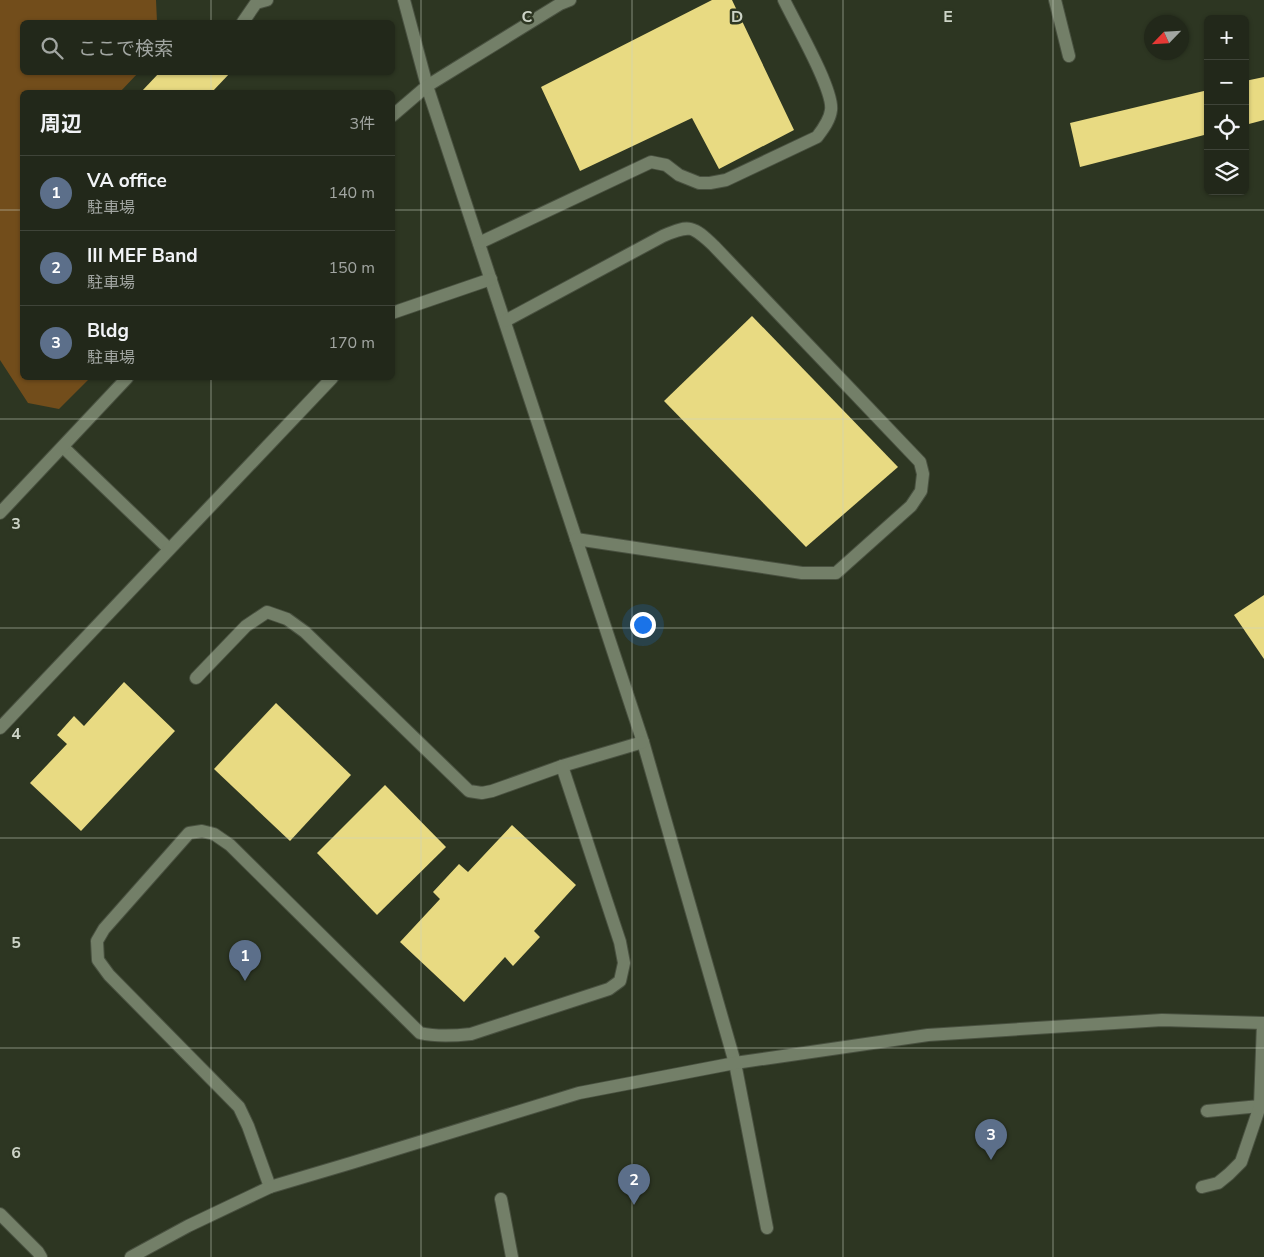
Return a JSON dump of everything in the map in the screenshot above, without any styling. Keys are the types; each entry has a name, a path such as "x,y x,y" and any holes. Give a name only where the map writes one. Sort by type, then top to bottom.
{"lane":[{"path":"244,20 256,3 267,0"},
{"path":"404,0 427,86 642,742 735,1063 767,1228"},
{"path":"395,113 427,86 560,4 570,0"},
{"path":"479,243 651,162 666,165 679,175 699,183 710,183 726,180 817,137 827,124 832,108 820,70 784,0"},
{"path":"1055,0 1069,56"},
{"path":"504,321 664,236 679,229 690,228 702,234 714,246 920,462 923,474 921,491 911,506 836,573 802,573 576,539"},
{"path":"395,311 490,278"},
{"path":"0,513 125,380"},
{"path":"0,728 330,380"},
{"path":"63,446 169,549"},
{"path":"196,678 246,626 267,612 287,619 305,632 469,791 482,793 492,791 562,766 642,742"},
{"path":"270,1187 239,1106 109,976 98,960 97,941 104,929 190,833 202,831 214,834 230,846 420,1033 432,1036 471,1034 610,989 620,981 624,963 620,942 562,766"},
{"path":"131,1257 188,1226 270,1187 579,1093 735,1063 928,1035 1162,1020 1264,1023 1260,1106 1241,1162 1218,1183 1202,1187"},
{"path":"1208,1111 1260,1106"},
{"path":"501,1199 512,1257"},
{"path":"0,1214 41,1257"}],"shaded area":[{"path":"0,0 156,0 157,20 20,20 20,75 136,75 122,90 20,90 20,380 88,380 59,409 28,403 0,360"}],"building":[{"path":"712,0 732,0 794,130 719,169 692,118 580,171 541,87"},
{"path":"157,75 228,75 214,90 143,90"},
{"path":"1264,77 1264,120 1249,124 1249,105 1249,80"},
{"path":"1204,91 1204,135 1080,167 1070,123"},
{"path":"752,316 898,467 806,547 664,401"},
{"path":"1264,595 1264,659 1234,615"},
{"path":"124,682 175,731 81,831 30,783 67,744 57,735 74,716 84,726"},
{"path":"276,703 351,775 290,841 214,769"},
{"path":"385,785 446,847 377,915 317,853"},
{"path":"512,825 576,885 534,931 540,937 513,966 505,957 464,1002 400,942 440,899 433,892 459,864 468,872"}],"place":[{"name":"VA office","path":"245,981"},
{"name":"Bldg","path":"991,1160"},
{"name":"III MEF Band","path":"634,1205"}]}
